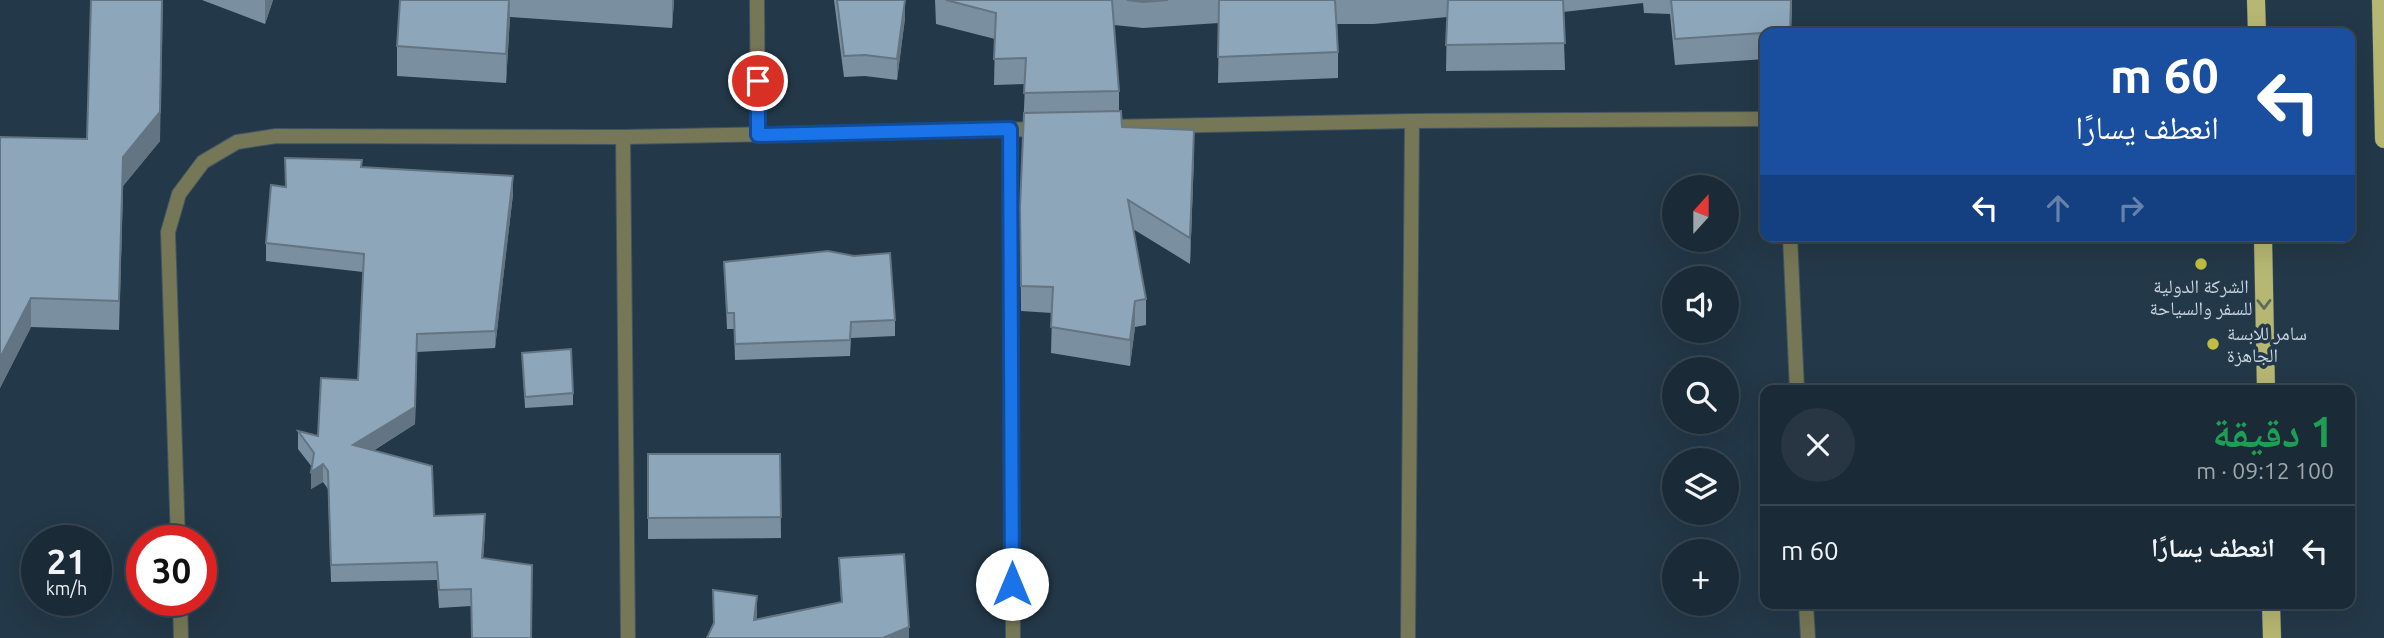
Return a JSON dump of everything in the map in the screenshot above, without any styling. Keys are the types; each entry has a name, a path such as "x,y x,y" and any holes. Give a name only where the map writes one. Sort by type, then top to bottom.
{"main road":[{"path":"2256,0 2257,28"},
{"path":"2381,0 2384,139"},
{"path":"2263,242 2266,385"},
{"path":"2271,609 2272,638"}],"street":[{"path":"757,0 758,135"},
{"path":"1093,128 1412,121 1760,119"},
{"path":"1408,638 1412,121"},
{"path":"177,525 168,232 179,194 204,162 237,142 276,136 623,137 1052,128"},
{"path":"1010,129 1013,638"},
{"path":"623,137 628,638"},
{"path":"1790,242 1797,385"},
{"path":"1806,609 1808,638"},
{"path":"180,616 181,638"}],"building":[{"path":"91,0 162,0 160,112 123,157 119,301 31,298 0,358 0,137 87,139"},
{"path":"400,0 509,0 506,54 397,46"},
{"path":"837,0 905,0 897,59 865,55 844,56"},
{"path":"946,0 1112,0 1119,91 1024,93 1026,58 994,59 996,13"},
{"path":"1127,0 1168,0 1143,2"},
{"path":"1219,0 1335,0 1338,52 1218,57"},
{"path":"1448,0 1563,0 1565,43 1446,45"},
{"path":"1671,0 1791,0 1790,28 1760,28 1760,33 1675,39"},
{"path":"1121,111 1122,127 1194,130 1190,238 1128,200 1146,299 1135,301 1130,340 1051,327 1053,287 1021,286 1020,207 1024,113"},
{"path":"285,158 362,160 361,167 513,176 495,331 417,334 415,407 353,445 432,466 434,516 485,514 482,558 532,565 531,638 472,638 471,589 439,590 437,562 331,565 328,471 323,464 311,472 314,453 298,431 318,436 321,378 358,380 364,254 266,243 271,185 286,187"},
{"path":"828,251 854,256 890,253 895,320 851,322 850,340 735,344 734,313 727,313 724,262"},
{"path":"571,349 573,393 525,397 522,353"},
{"path":"648,454 780,454 781,517 648,518"},
{"path":"904,554 909,627 883,638 707,638 714,623 713,590 757,596 754,620 842,602 839,558"}],"place":[{"name":"الشركة الدولية للسفر والسياحة","path":"2201,264"},
{"name":"سامر للابسة الجاهزة","path":"2213,344"}],"route":[{"path":"758,81 758,135 1010,129 1012,584"}]}
